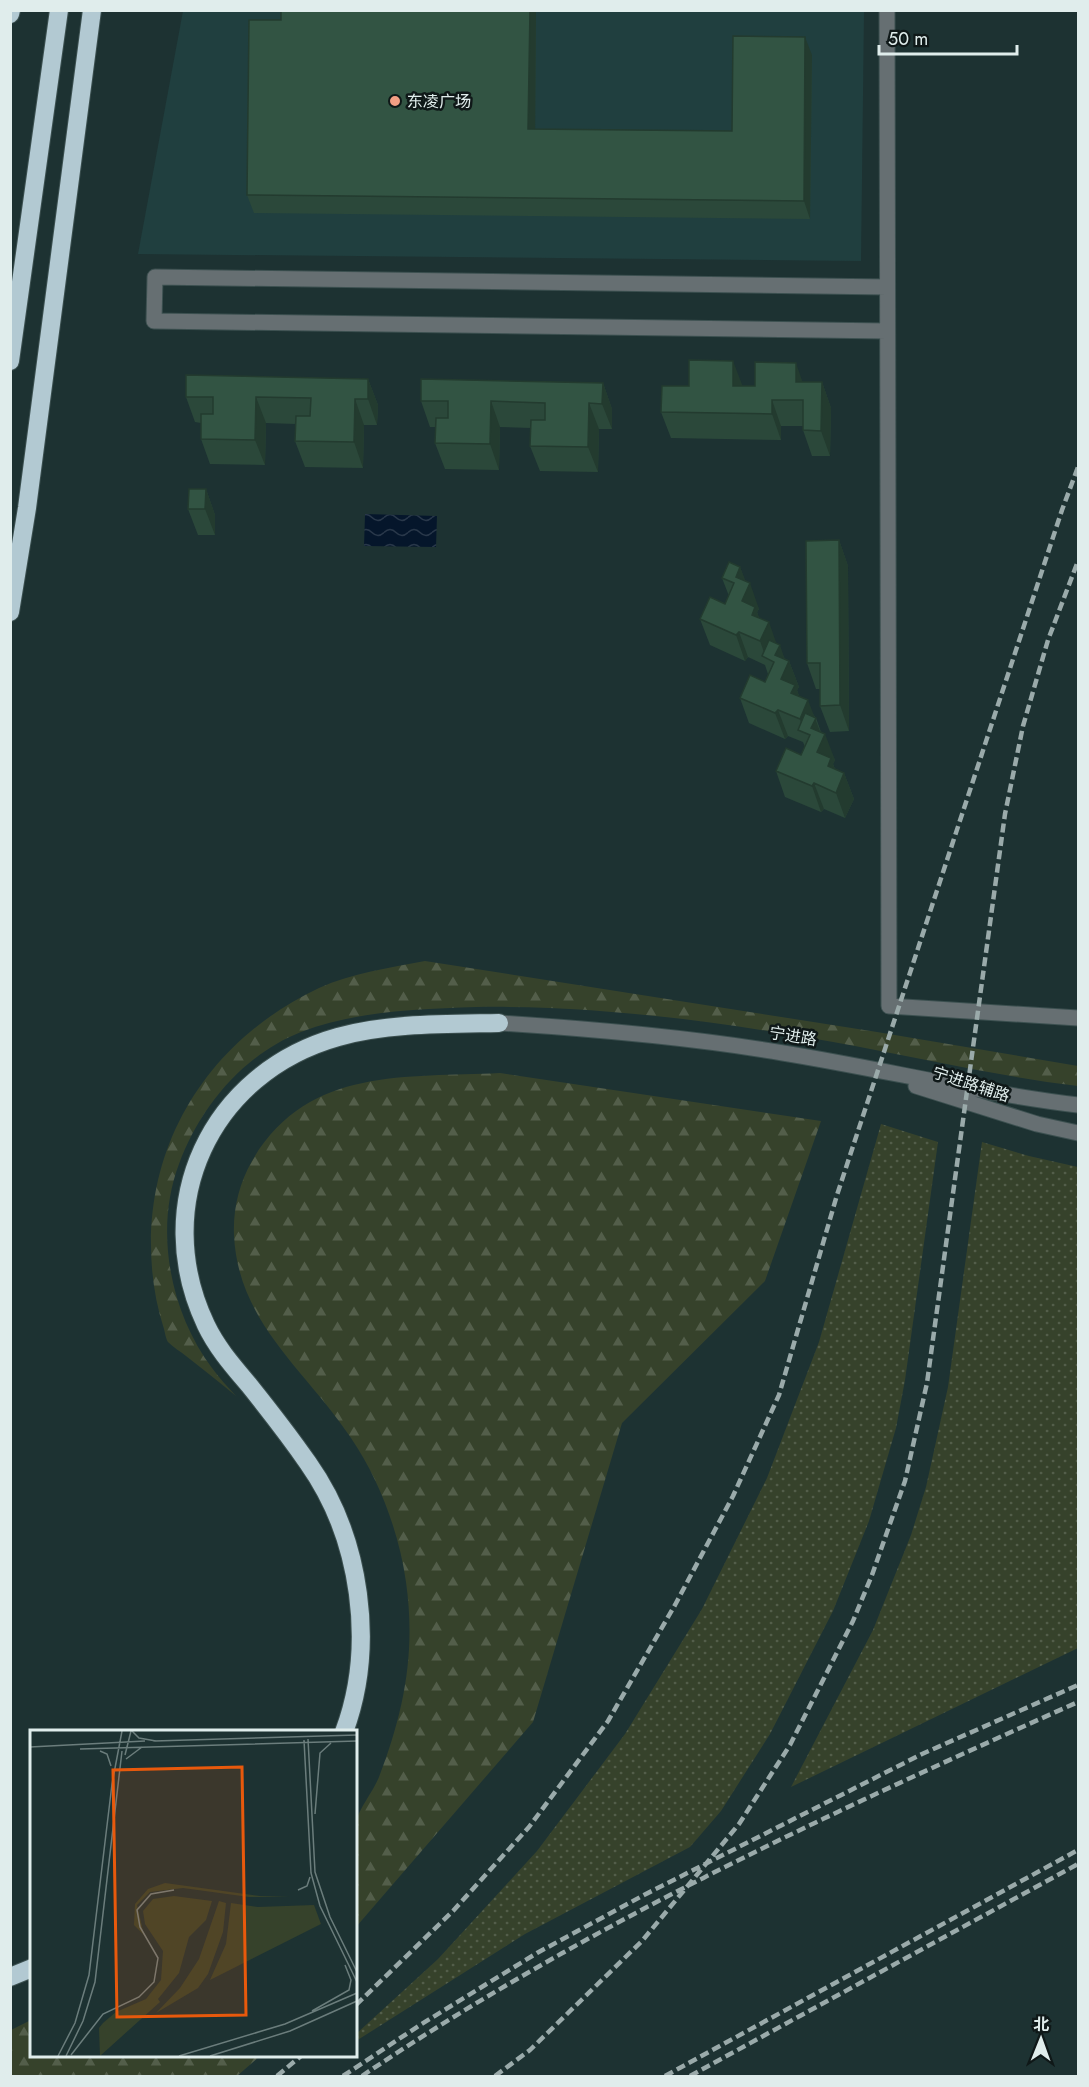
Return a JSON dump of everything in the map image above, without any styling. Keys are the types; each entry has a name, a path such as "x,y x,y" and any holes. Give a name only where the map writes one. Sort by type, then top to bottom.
{"highway":[{"path":"10,361 59,10"},
{"path":"10,612 27,508 92,10"},
{"path":"344,1730 357,1677 360,1633 357,1588 347,1545 331,1504 310,1465 249,1385 225,1358 206,1327 193,1293 185,1257 184,1221 189,1185 201,1150 220,1118 244,1090 258,1078 272,1067 304,1049 339,1036 375,1030 499,1023"},
{"path":"10,1977 30,1969"}],"street":[{"path":"886,10 890,1006 1078,1018"},
{"path":"887,287 155,278 154,321 887,331"},
{"name":"宁进路","path":"499,1023 712,1042 853,1065 990,1092 1078,1105"},
{"name":"宁进路辅路","path":"853,1065 983,1108 1078,1133"}],"shaded area":[{"name":"东凌广场","path":"183,11 864,11 861,261 138,254"}],"green space":[{"path":"425,961 1078,1066 1078,1086 994,1073 761,1030 619,1012 524,1007 409,1010 365,1015 301,1032 260,1054 226,1085 212,1103 188,1143 172,1189 167,1243 170,1270 177,1296 197,1346 236,1396 168,1342 158,1308 151,1255 154,1202 163,1163 177,1126 197,1091 221,1060 250,1032 282,1008 319,988 344,978"},
{"path":"500,1073 821,1121 765,1281 622,1423 533,1722 357,1926 357,1819 379,1777 388,1753 406,1681 410,1633 403,1563 393,1525 379,1488 361,1454 333,1413 277,1344 248,1294 238,1266 234,1235 235,1216 240,1188 252,1161 275,1130 301,1108 330,1093 361,1083 429,1076"},
{"path":"881,1124 938,1142 905,1380 896,1428 869,1521 833,1611 770,1734 721,1811 690,1847 525,1934 357,2040 357,2033 438,1959 537,1851 625,1734 702,1609 767,1478 819,1342"},
{"path":"982,1142 1078,1167 1078,1648 791,1787 873,1630 911,1535 926,1487 948,1387"},
{"path":"30,2020 30,2057 259,2057 237,2076 11,2076 11,2030"}],"water":[{"path":"365,514 437,516 436,547 364,546"}],"building":[{"name":"东凌广场","path":"281,10 530,10 528,129 732,131 733,36 805,37 804,201 247,195 249,20 281,20"},
{"path":"689,360 733,361 733,386 755,386 755,362 796,363 796,382 822,382 821,431 803,430 803,400 772,400 772,414 661,412 662,386 689,386"},
{"path":"186,375 368,379 368,399 355,399 354,442 295,441 296,416 310,416 311,398 256,397 255,440 201,439 201,414 213,414 213,397 186,397"},
{"path":"421,379 603,383 602,404 589,403 588,447 530,446 531,420 545,420 545,403 491,401 490,444 435,443 436,418 448,418 448,401 421,401"},
{"path":"189,489 206,489 205,509 188,509"},
{"path":"839,540 840,705 820,706 820,663 807,663 806,541"},
{"path":"729,562 740,567 736,577 750,583 742,601 755,607 752,615 769,622 760,641 739,632 736,635 700,619 710,597 725,604 734,583 722,578"},
{"path":"769,640 780,645 775,655 789,661 781,679 795,685 791,693 808,700 800,719 778,710 775,713 740,698 750,675 765,682 774,662 762,656"},
{"path":"805,713 816,718 811,728 825,734 817,752 831,758 828,766 844,773 836,793 814,783 812,786 776,771 786,748 801,755 810,735 798,730"}],"railway":[{"path":"357,2004 453,1911 529,1827 608,1721 675,1605 733,1496 779,1395 837,1195 1078,467"},
{"path":"495,2076 530,2050 642,1941 739,1824 790,1745 853,1621 872,1575 905,1481 927,1383 1005,814 1023,726 1048,640 1078,561"},
{"path":"343,2076 420,2025 537,1953 644,1895 922,1754 1078,1685"},
{"path":"362,2076 447,2021 622,1920 802,1829 1078,1702"},
{"path":"665,2076 1078,1850"},
{"path":"690,2076 1078,1864"},
{"path":"277,2076 300,2057"}],"place":[{"name":"东凌广场","path":"395,101"}]}
